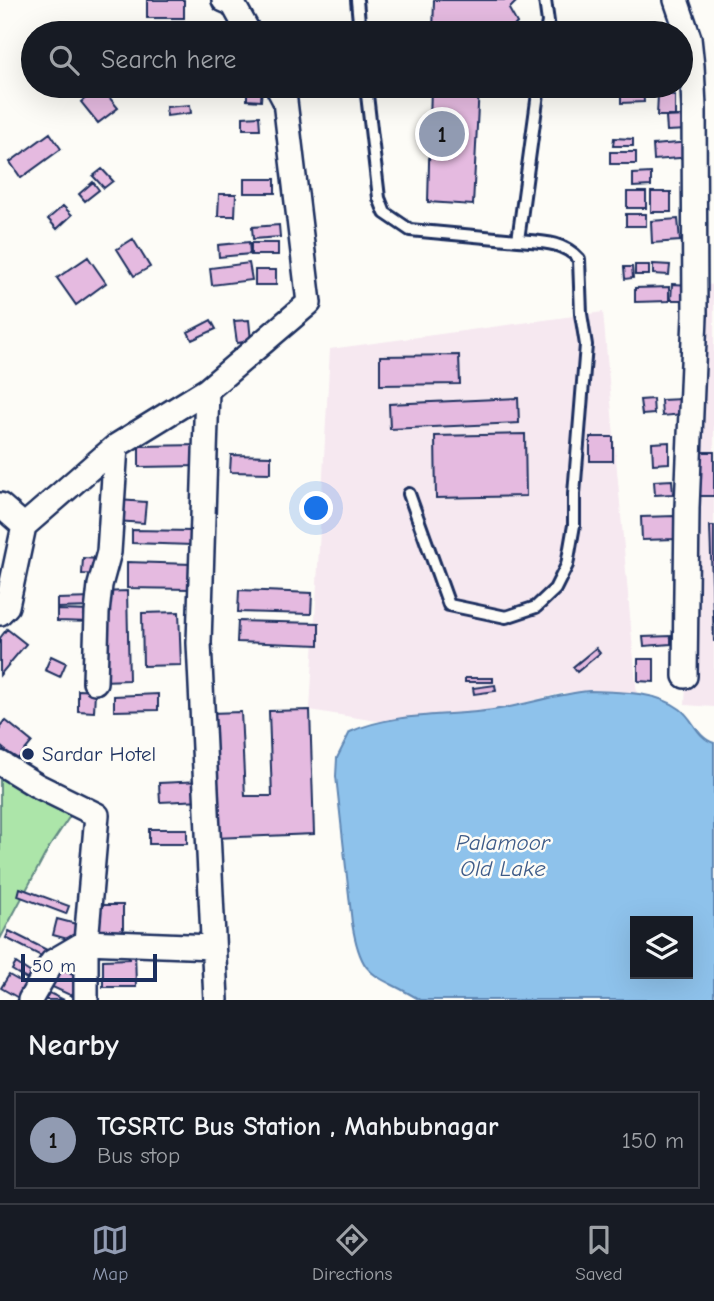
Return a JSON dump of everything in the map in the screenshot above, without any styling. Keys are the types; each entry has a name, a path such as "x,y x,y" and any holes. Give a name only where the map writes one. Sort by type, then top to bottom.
{"street":[{"path":"224,0 233,4 242,21"},
{"path":"676,0 683,21"},
{"path":"685,676 687,507 695,316 693,87"},
{"path":"0,613 7,606 24,526 116,446 207,390 309,303 283,98"},
{"path":"207,390 199,643 216,1000"},
{"path":"95,682 97,613 100,585 109,552 116,446"},
{"path":"0,505 24,526"},
{"path":"0,763 36,785 97,815 86,943 86,1000"},
{"path":"30,1000 52,962 86,943 213,947"}],"lane":[{"path":"356,0 359,21"},
{"path":"545,0 548,21"},
{"path":"367,98 379,198 385,213 410,230 555,244 571,249 579,259 581,314 586,345 574,494 574,526 567,565 555,589 536,607 506,617 449,604 409,494"},
{"path":"518,240 537,98"}],"shaded area":[{"path":"702,284 714,285 714,707 685,705"},
{"path":"603,312 637,695 589,691 562,693 495,710 382,722 310,710 330,349"}],"green space":[{"path":"0,773 70,816 48,849 0,939"}],"water":[{"name":"Palamoor Old Lake","path":"577,692 624,692 670,703 689,718 703,737 714,743 714,1000 420,1000 381,979 366,966 352,923 336,776 337,758 350,732 367,726 402,718 493,710"}],"building":[{"path":"147,0 184,0 184,18 147,18"},
{"path":"434,0 518,0 509,9 516,21 433,21"},
{"path":"86,98 110,98 118,108 98,123 81,102"},
{"path":"247,98 261,98 261,101"},
{"path":"431,98 478,98 473,205 428,202"},
{"path":"621,98 644,98 644,102 621,103"},
{"path":"658,98 675,98 675,116 657,116"},
{"path":"190,105 191,113 167,116 166,107"},
{"path":"259,116 260,129 243,129 243,117"},
{"path":"687,116 688,130 667,131 666,117"},
{"path":"50,133 61,149 21,178 10,162"},
{"path":"614,138 633,139 633,146 613,146"},
{"path":"691,142 692,157 654,160 653,145"},
{"path":"610,152 636,152 636,164 610,164"},
{"path":"102,169 113,181 104,188 93,176"},
{"path":"651,173 651,186 633,187 633,174"},
{"path":"244,179 275,179 275,193 244,193"},
{"path":"93,182 99,190 85,201 79,194"},
{"path":"627,192 646,192 646,208 627,208"},
{"path":"651,192 671,192 671,212 651,212"},
{"path":"219,194 236,194 235,216 218,216"},
{"path":"63,206 72,215 57,229 48,219"},
{"path":"626,214 646,214 646,226 626,226"},
{"path":"678,219 680,241 652,243 651,221"},
{"path":"279,225 280,237 253,239 252,227"},
{"path":"133,239 150,267 134,276 117,249"},
{"path":"249,242 250,254 219,257 218,245"},
{"path":"251,243 278,243 278,255 251,255"},
{"path":"88,257 106,283 76,305 57,278"},
{"path":"249,263 252,280 212,285 210,268"},
{"path":"653,264 670,265 669,275 653,274"},
{"path":"635,265 649,265 649,275 635,275"},
{"path":"624,267 632,267 633,278 625,279"},
{"path":"255,270 276,270 276,285 255,285"},
{"path":"672,284 692,285 692,300 671,300"},
{"path":"669,287 669,301 635,302 635,288"},
{"path":"211,320 216,329 192,340 188,332"},
{"path":"249,320 251,341 237,343 234,321"},
{"path":"459,355 460,384 380,385 380,356"},
{"path":"518,398 519,423 390,429 389,404"},
{"path":"653,399 654,414 642,415 640,400"},
{"path":"682,399 683,414 662,416 661,400"},
{"path":"525,434 526,496 436,498 435,436"},
{"path":"590,437 613,437 613,461 590,461"},
{"path":"669,442 669,463 653,464 652,443"},
{"path":"200,445 200,466 139,467 139,446"},
{"path":"699,452 714,452 714,496 698,496"},
{"path":"231,455 271,456 271,473 230,472"},
{"path":"672,480 673,494 655,495 654,481"},
{"path":"118,500 146,502 144,523 116,521"},
{"path":"675,516 676,539 642,540 641,517"},
{"path":"710,526 714,526 714,642"},
{"path":"132,530 192,531 192,545 132,543"},
{"path":"83,558 100,559 99,575 82,574"},
{"path":"127,562 192,564 191,589 127,588"},
{"path":"239,590 312,593 311,614 238,612"},
{"path":"127,591 129,680 102,681 100,592"},
{"path":"93,598 93,607 57,608 57,599"},
{"path":"57,610 92,611 92,622 57,621"},
{"path":"179,612 181,665 143,666 142,613"},
{"path":"238,621 319,623 319,645 237,642"},
{"path":"7,629 26,644 0,675 0,638"},
{"path":"671,636 671,644 644,646 643,637"},
{"path":"596,648 600,653 577,672 573,667"},
{"path":"51,656 66,663 60,677 45,670"},
{"path":"638,659 654,659 654,682 638,681"},
{"path":"465,678 493,678 493,682 465,682"},
{"path":"495,685 496,691 474,694 473,688"},
{"path":"78,690 95,691 94,712 78,711"},
{"path":"158,694 158,710 114,711 114,696"},
{"path":"310,710 314,834 214,838 210,713 241,712 245,796 272,796 269,711"},
{"path":"5,720 32,742 17,760 0,746 0,726"},
{"path":"202,781 203,800 160,802 159,783"},
{"path":"149,829 187,829 187,844 149,844"},
{"path":"20,888 69,906 66,914 18,896"},
{"path":"98,905 123,905 123,935 98,935"},
{"path":"57,919 80,925 75,941 53,935"},
{"path":"9,931 47,950 43,957 6,938"},
{"path":"129,948 135,948 136,987 103,987 103,960 129,959"},
{"path":"16,963 37,977 33,983 12,970"},
{"path":"55,966 80,977 72,996 46,984"},
{"path":"9,975 30,987 22,1000 1,988"},
{"path":"43,990 64,1000 46,1000 39,996"}],"place":[{"name":"TGSRTC Bus Station , Mahbubnagar","path":"442,134"},
{"name":"Sardar Hotel","path":"28,754"}]}
